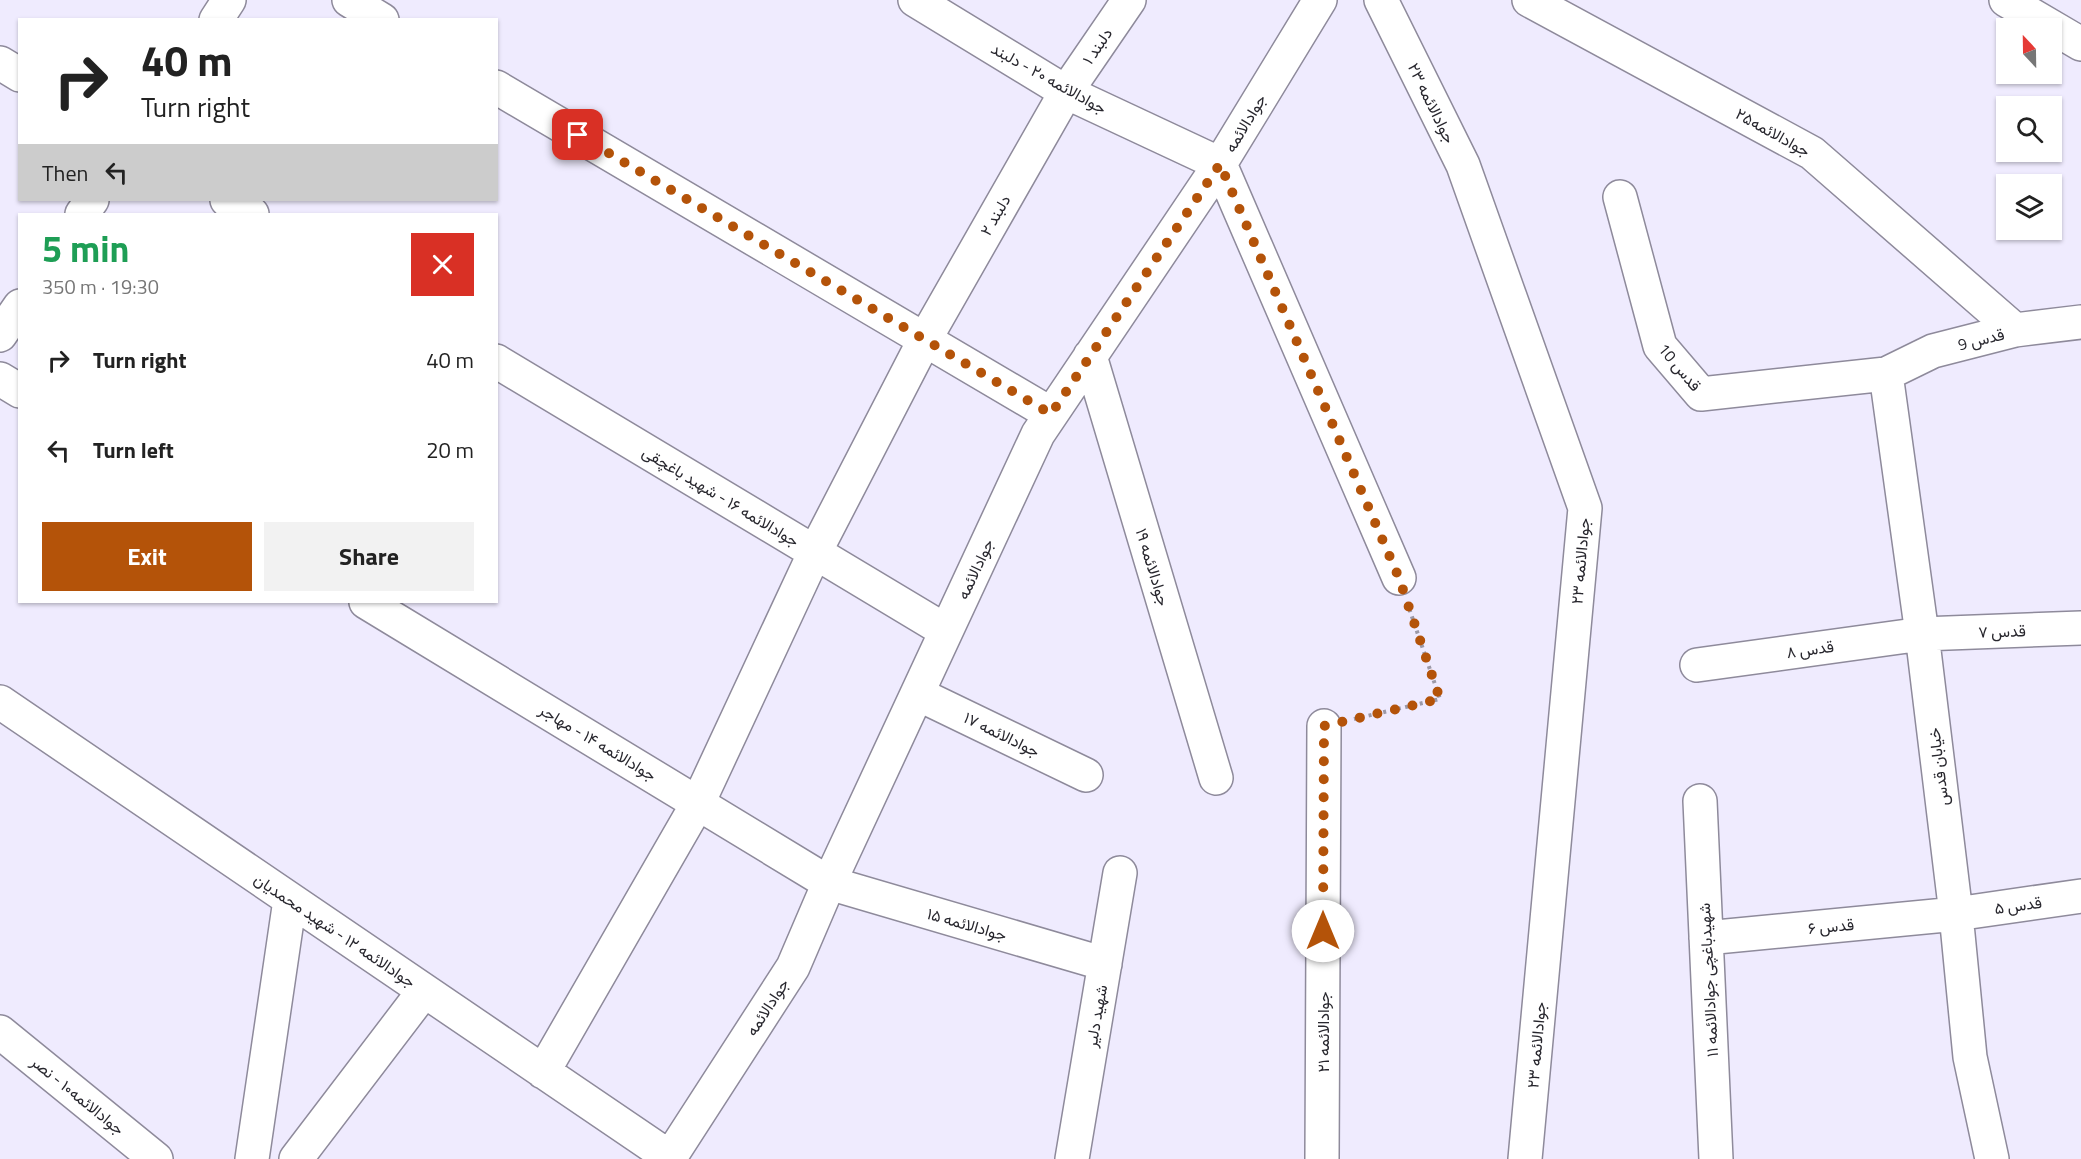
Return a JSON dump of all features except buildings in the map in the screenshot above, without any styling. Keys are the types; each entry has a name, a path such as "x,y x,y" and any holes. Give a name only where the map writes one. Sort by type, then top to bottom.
{"street":[{"path":"217,18 229,0"},
{"path":"349,0 379,18"},
{"name":"جوادالائمه ۲۰ - دلبند","path":"915,0 1066,92 1220,164"},
{"name":"دلبند ۱","path":"1066,92 1129,0"},
{"name":"جوادالائمه","path":"670,1159 793,967 829,883 1038,434 1220,164 1320,0"},
{"name":"جوادالائمه ۲۳","path":"1381,0 1463,165 1585,508 1526,1159"},
{"name":"جوادالائمه۲۵","path":"1529,0 1812,153 2015,330"},
{"path":"2006,0 2081,44"},
{"path":"0,63 18,74"},
{"path":"498,88 1051,414"},
{"name":"دلبند ۲","path":"543,1072 698,803 815,552 925,339 1066,92"},
{"path":"1220,164 1399,578"},
{"name":"قدس 10","path":"1620,196 1660,346 1701,394 1886,374"},
{"path":"229,201 250,213"},
{"path":"0,335 18,309"},
{"name":"قدس 9","path":"1886,374 1933,351 2015,330 2081,322"},
{"name":"جوادالائمه ۱۹","path":"1090,356 1216,778"},
{"name":"جوادالائمه ۱۶ - شهید باغچقی","path":"498,362 946,631"},
{"name":"خیابان قدس","path":"1886,374 1922,634 1956,914 1970,1057 1992,1159"},
{"path":"0,379 18,390"},
{"name":"جوادالائمه ۱۴ - مهاجر","path":"368,603 829,883"},
{"name":"قدس ۷","path":"1922,634 2081,628"},
{"name":"قدس ۸","path":"1697,664 1922,634"},
{"name":"جوادالائمه ۱۷","path":"918,694 1086,775"},
{"name":"جوادالائمه ۱۲ - شهید محمدیان","path":"0,702 670,1159"},
{"name":"جوادالائمه ۲۱","path":"1323,1159 1324,726"},
{"name":"شهیدباغچی جوادالائمه ۱۱","path":"1700,801 1716,1159"},
{"name":"شهید دلیر","path":"1072,1159 1120,873"},
{"name":"جوادالائمه ۱۵","path":"829,883 1105,964"},
{"name":"قدس ۵","path":"1956,914 2081,896"},
{"path":"252,1159 290,900"},
{"name":"قدس ۶","path":"1706,938 1956,914"},
{"path":"296,1159 424,991"},
{"name":"جوادالائمه۱۰ - نصر","path":"0,1032 156,1159"}],"path":[{"path":"1324,726 1440,699 1399,578"}],"route":[{"path":"578,135 1051,414 1220,164 1399,578 1440,699 1324,726 1323,931"}]}
